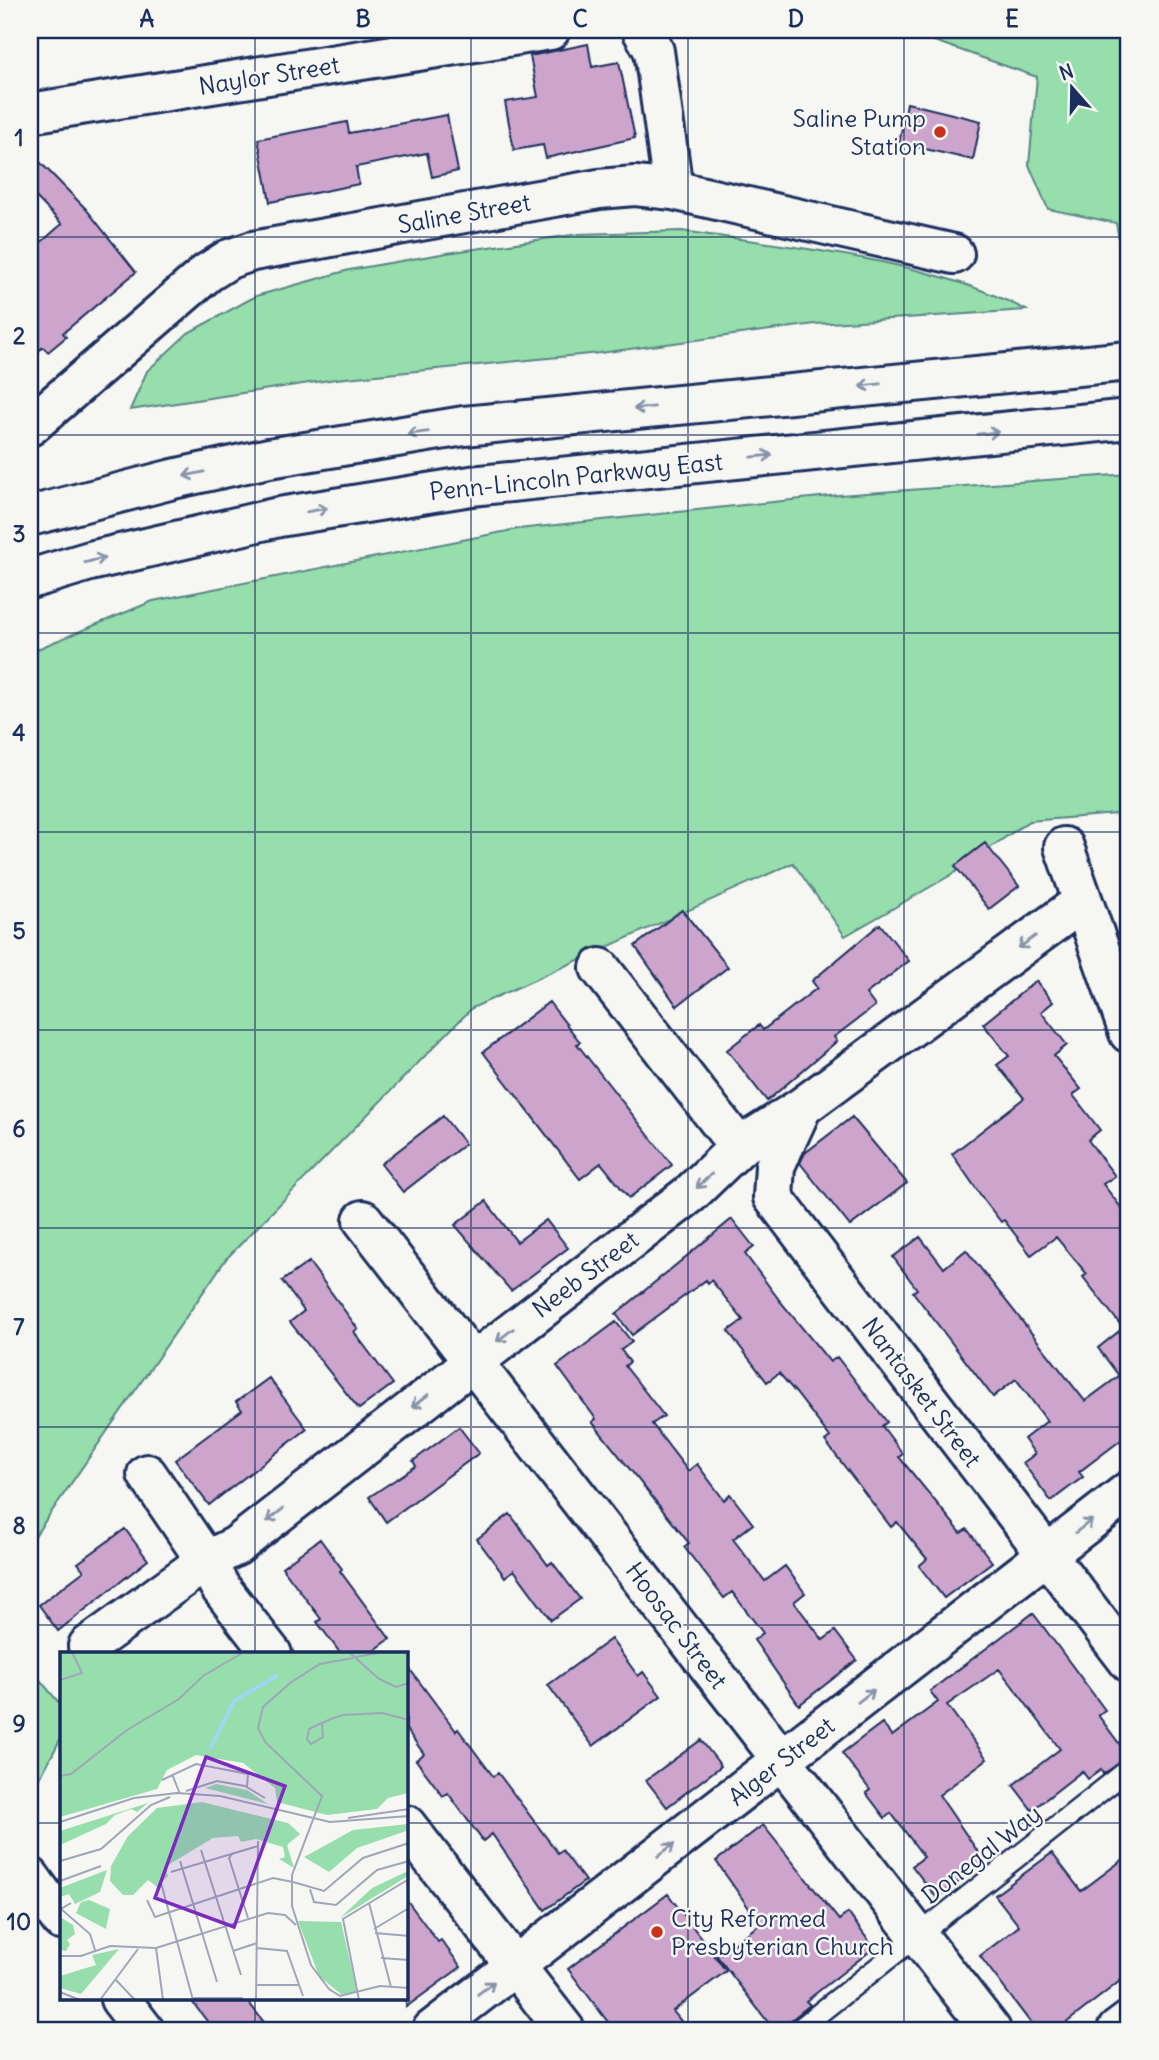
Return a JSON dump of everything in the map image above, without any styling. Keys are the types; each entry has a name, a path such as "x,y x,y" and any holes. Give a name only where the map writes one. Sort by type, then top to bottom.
{"main road":[{"name":"Naylor Street","path":"30,113 550,30"},
{"path":"642,30 654,51 673,190"},
{"name":"Saline Street","path":"30,426 207,273 229,259 253,251 598,189 635,186 673,190 954,254"},
{"path":"938,378 1129,348"},
{"path":"30,516 173,478 366,440 464,426 1129,361"},
{"name":"Penn-Lincoln Parkway East","path":"30,579 90,561 279,517 444,489 1129,419"},
{"path":"1064,847 1129,1033"},
{"name":"Neeb Street","path":"88,1646 206,1561 236,1546 690,1194 739,1147 802,1107 1082,902"},
{"path":"600,968 739,1147"},
{"name":"Nantasket Street","path":"802,1107 775,1166 773,1197 1129,1662"},
{"name":"Hoosac Street","path":"363,1220 474,1359 991,2030"},
{"path":"147,1474 206,1561 220,1587 270,1652"},
{"name":"Alger Street","path":"432,2030 1129,1491"},
{"path":"408,1828 565,2030"},
{"path":"30,1877 60,1919"},
{"path":"121,2000 144,2030"},
{"path":"1117,2030 1129,2021"}],"lane":[{"name":"Donegal Way","path":"797,2030 1129,1769"}],"green space":[{"path":"903,30 1129,30 1129,242 1120,244 1116,223 1048,209 1029,165 1037,77"},
{"path":"682,231 858,257 903,267 946,278 1026,310 815,324 600,353 336,379 130,410 147,371 188,333 256,296 349,270 447,253 579,234"},
{"path":"1129,474 1129,813 1029,821 951,875 845,936 793,863 472,1008 226,1259 30,1543 30,652 153,601 518,529 839,495"},
{"path":"30,1668 60,1704 60,1740 30,1797"}],"building":[{"path":"588,44 592,67 619,62 635,138 546,158 543,145 514,150 505,102 538,97 530,56"},
{"name":"Saline Pump Station","path":"907,103 981,121 973,160 899,143"},
{"path":"447,115 458,171 432,177 427,153 356,167 359,184 270,202 258,139 347,122 349,133"},
{"path":"30,152 86,209 136,272 63,333 66,337 48,352 43,347 30,359 30,252 62,224 30,191"},
{"path":"985,843 1019,886 989,909 955,866"},
{"path":"682,910 728,967 677,1006 635,946"},
{"path":"880,924 909,961 866,994 875,1006 834,1037 837,1041 767,1101 727,1050 759,1025 763,1030 817,988 812,981"},
{"path":"1036,981 1053,1002 1041,1012 1067,1045 1054,1056 1081,1089 1073,1095 1100,1130 1088,1140 1115,1176 1103,1184 1129,1218 1129,1434 1079,1472 1083,1477 1051,1501 1023,1463 1035,1454 1024,1439 1047,1421 1016,1379 993,1397 913,1292 917,1289 893,1257 920,1237 944,1268 966,1250 1085,1401 1119,1376 1098,1348 1123,1328 1083,1277 1087,1274 1056,1237 1031,1255 1004,1220 1001,1222 952,1154 1024,1098 997,1065 1009,1056 983,1024"},
{"path":"549,1002 580,1042 577,1044 672,1165 629,1198 601,1163 580,1179 483,1052"},
{"path":"443,1116 465,1144 403,1192 381,1164"},
{"path":"852,1117 907,1183 850,1226 800,1163 805,1153"},
{"path":"486,1201 517,1242 546,1220 568,1248 511,1291 455,1225"},
{"path":"732,1219 754,1247 745,1254 780,1301 830,1362 837,1357 887,1422 882,1426 903,1454 899,1457 961,1533 967,1529 992,1562 944,1598 919,1566 927,1559 897,1522 891,1527 825,1441 830,1437 796,1393 779,1373 767,1382 728,1331 743,1320 711,1280 708,1283 706,1280 632,1335 616,1314"},
{"path":"309,1262 358,1329 354,1332 393,1384 359,1409 290,1322 304,1311 282,1281"},
{"path":"616,1322 632,1342 621,1350 630,1362 625,1366 664,1416 652,1424 688,1471 697,1464 724,1500 730,1494 753,1524 733,1539 765,1581 785,1566 805,1593 794,1602 823,1640 835,1631 857,1660 799,1705 754,1640 763,1633 732,1592 724,1598 684,1547 689,1543 592,1422 596,1419 557,1366"},
{"path":"269,1378 307,1429 209,1505 175,1460 242,1410 236,1402"},
{"path":"459,1427 479,1453 386,1522 369,1497 416,1466 413,1461"},
{"path":"510,1514 548,1565 552,1562 580,1599 551,1620 514,1570 505,1577 477,1539"},
{"path":"125,1529 148,1560 58,1631 39,1605 84,1571 78,1563"},
{"path":"320,1539 390,1639 372,1652 340,1652 317,1622 321,1619 282,1567"},
{"path":"1033,1613 1105,1710 1098,1715 1129,1757 1103,1774 1101,1770 1088,1779 1082,1771 1032,1810 1013,1785 1060,1749 1008,1680 999,1669 947,1705 987,1759 939,1795 985,1862 937,1898 912,1866 924,1857 891,1813 885,1818 866,1793 870,1790 842,1753 882,1723 892,1736 938,1702 930,1691"},
{"path":"611,1639 638,1676 643,1672 661,1696 593,1746 548,1685"},
{"path":"408,1667 493,1776 498,1773 558,1853 562,1850 585,1881 545,1910 492,1834 483,1841 448,1793 443,1796 416,1760 424,1754 408,1732"},
{"path":"701,1740 721,1766 667,1807 646,1780"},
{"path":"1129,1784 1129,1808 1118,1793"},
{"path":"763,1825 839,1920 848,1913 874,1948 806,2001 810,2005 790,2021 786,2030 774,2030 717,1956 760,1924 716,1861"},
{"path":"1052,1853 1081,1891 1129,1855 1129,1974 1057,2030 1036,2030 980,1956 1019,1926 995,1895"},
{"name":"City Reformed Presbyterian Church","path":"668,1894 726,1971 673,2011 688,2030 614,2030 568,1969"},
{"path":"408,1902 438,1942 441,1940 461,1967 406,2007"},
{"path":"191,2000 247,2000 270,2030 214,2030"}],"place":[{"name":"Saline Pump Station","path":"940,132"},
{"name":"City Reformed Presbyterian Church","path":"657,1932"}]}
